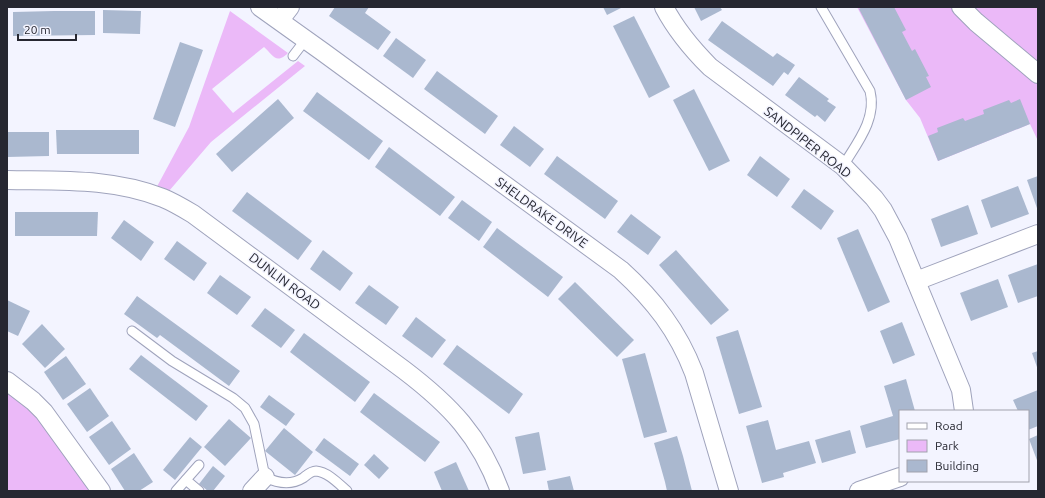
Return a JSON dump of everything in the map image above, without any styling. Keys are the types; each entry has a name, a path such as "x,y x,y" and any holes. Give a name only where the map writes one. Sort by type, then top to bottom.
{"street":[{"name":"SHELDRAKE DRIVE","path":"260,7 285,14 306,40 620,270 650,299 668,322 687,356 694,373 729,491"},
{"name":"SANDPIPER ROAD","path":"664,7 694,52 710,67 843,166 883,210 898,238 962,390 964,410"},
{"path":"961,7 1038,74"},
{"name":"DUNLIN ROAD","path":"7,180 90,181 114,184 163,198 193,214 436,394 457,416 475,439 494,474 500,491"},
{"path":"916,281 1038,234"},
{"path":"7,381 33,401 44,412 100,491"},
{"path":"252,491 264,477"},
{"path":"859,491 899,477"}],"lane":[{"path":"821,7 870,91 872,101 870,118 866,128 843,166"},
{"path":"293,56 306,40"},
{"path":"132,331 172,361 233,398 245,408 254,424 264,477 276,482 286,483 297,481 310,473 317,471 326,474 347,491"},
{"path":"176,491 199,465"},
{"path":"186,480 199,491"}],"green space":[{"path":"857,7 1038,7 1038,141 1030,124 938,161 920,118 906,100"},
{"path":"230,11 288,53 284,57 275,58 264,47 212,89 233,113 298,61 305,66 211,142 163,198 153,194 189,127"},
{"path":"7,387 32,412 62,450 91,491 7,491"}],"building":[{"path":"335,7 369,7 365,13 391,32 378,50 329,16"},
{"path":"603,7 623,7 607,15"},
{"path":"694,7 720,7 722,10 701,21"},
{"path":"862,7 894,7 906,30 902,32 912,51 915,49 929,76 926,77 931,87 906,100 859,9"},
{"path":"103,10 141,11 140,34 103,33"},
{"path":"95,11 95,35 13,36 13,12"},
{"path":"634,16 670,87 649,98 613,26"},
{"path":"722,21 773,57 777,53 795,65 788,75 784,72 773,86 708,40"},
{"path":"396,38 426,60 413,78 383,56"},
{"path":"180,42 203,50 175,127 153,119"},
{"path":"437,71 498,116 485,134 424,89"},
{"path":"799,77 829,99 827,101 836,107 825,122 817,115 815,117 785,95"},
{"path":"694,89 730,161 709,171 673,100"},
{"path":"317,92 383,141 369,160 303,111"},
{"path":"278,99 294,118 232,172 216,154"},
{"path":"1020,99 1030,124 938,161 928,136 938,132 937,128 963,118 965,121 984,114 983,110 1009,100 1011,103"},
{"path":"514,126 544,149 530,167 500,145"},
{"path":"56,130 139,130 139,154 57,154"},
{"path":"7,132 49,132 49,156 7,157"},
{"path":"389,147 455,197 440,216 375,167"},
{"path":"557,156 618,201 605,219 544,174"},
{"path":"760,156 790,179 777,197 747,175"},
{"path":"1038,176 1038,211 1027,180"},
{"path":"1018,186 1029,214 991,228 981,200"},
{"path":"804,189 834,211 821,230 791,207"},
{"path":"247,192 312,241 298,260 232,211"},
{"path":"462,200 492,222 479,241 448,218"},
{"path":"968,205 978,234 941,247 931,219"},
{"path":"15,212 98,212 97,236 15,236"},
{"path":"631,214 661,237 648,255 617,232"},
{"path":"124,220 154,242 141,261 111,238"},
{"path":"497,228 563,277 548,297 483,247"},
{"path":"858,229 890,302 868,312 837,238"},
{"path":"177,241 207,263 194,281 164,259"},
{"path":"323,250 353,273 340,291 310,269"},
{"path":"676,250 729,310 711,325 659,265"},
{"path":"1038,264 1038,296 1018,303 1008,275"},
{"path":"220,275 251,297 237,315 207,293"},
{"path":"998,279 1008,307 971,321 960,293"},
{"path":"575,282 634,340 617,357 558,299"},
{"path":"369,285 399,307 386,325 355,303"},
{"path":"137,296 240,371 229,386 160,335 157,338 124,314"},
{"path":"7,300 30,311 18,336 7,331"},
{"path":"265,308 295,330 281,348 251,326"},
{"path":"416,317 446,340 432,358 402,336"},
{"path":"902,322 915,355 893,364 880,331"},
{"path":"42,324 65,349 45,368 22,344"},
{"path":"738,330 762,407 739,414 716,337"},
{"path":"304,333 370,382 355,402 290,352"},
{"path":"457,345 523,394 509,414 443,364"},
{"path":"1038,351 1038,370 1032,353"},
{"path":"645,353 667,432 644,438 622,359"},
{"path":"141,355 208,406 196,421 129,369"},
{"path":"66,356 86,384 63,400 44,372"},
{"path":"906,379 915,410 899,410 899,439 866,448 860,426 893,416 884,386"},
{"path":"90,388 109,416 87,432 67,404"},
{"path":"1038,390 1038,426 1029,430 1029,410 1018,410 1013,400"},
{"path":"374,393 440,442 425,462 360,412"},
{"path":"269,395 295,414 286,426 260,407"},
{"path":"229,419 251,438 225,466 204,447"},
{"path":"768,420 776,450 809,441 816,463 783,473 784,477 762,483 746,426"},
{"path":"112,421 131,449 109,465 89,437"},
{"path":"284,428 313,452 295,475 265,451"},
{"path":"850,430 856,453 822,463 815,440"},
{"path":"539,432 546,470 523,474 515,437"},
{"path":"1038,435 1038,463 1029,439"},
{"path":"677,436 692,491 667,491 654,443"},
{"path":"190,437 202,447 175,480 163,470"},
{"path":"324,438 359,464 350,476 315,450"},
{"path":"134,453 153,482 139,491 125,491 111,469"},
{"path":"374,454 389,468 379,479 364,465"},
{"path":"456,462 469,491 442,491 434,472"},
{"path":"213,466 225,476 213,491 208,491 199,484"},
{"path":"570,476 574,491 549,491 547,481"}]}
